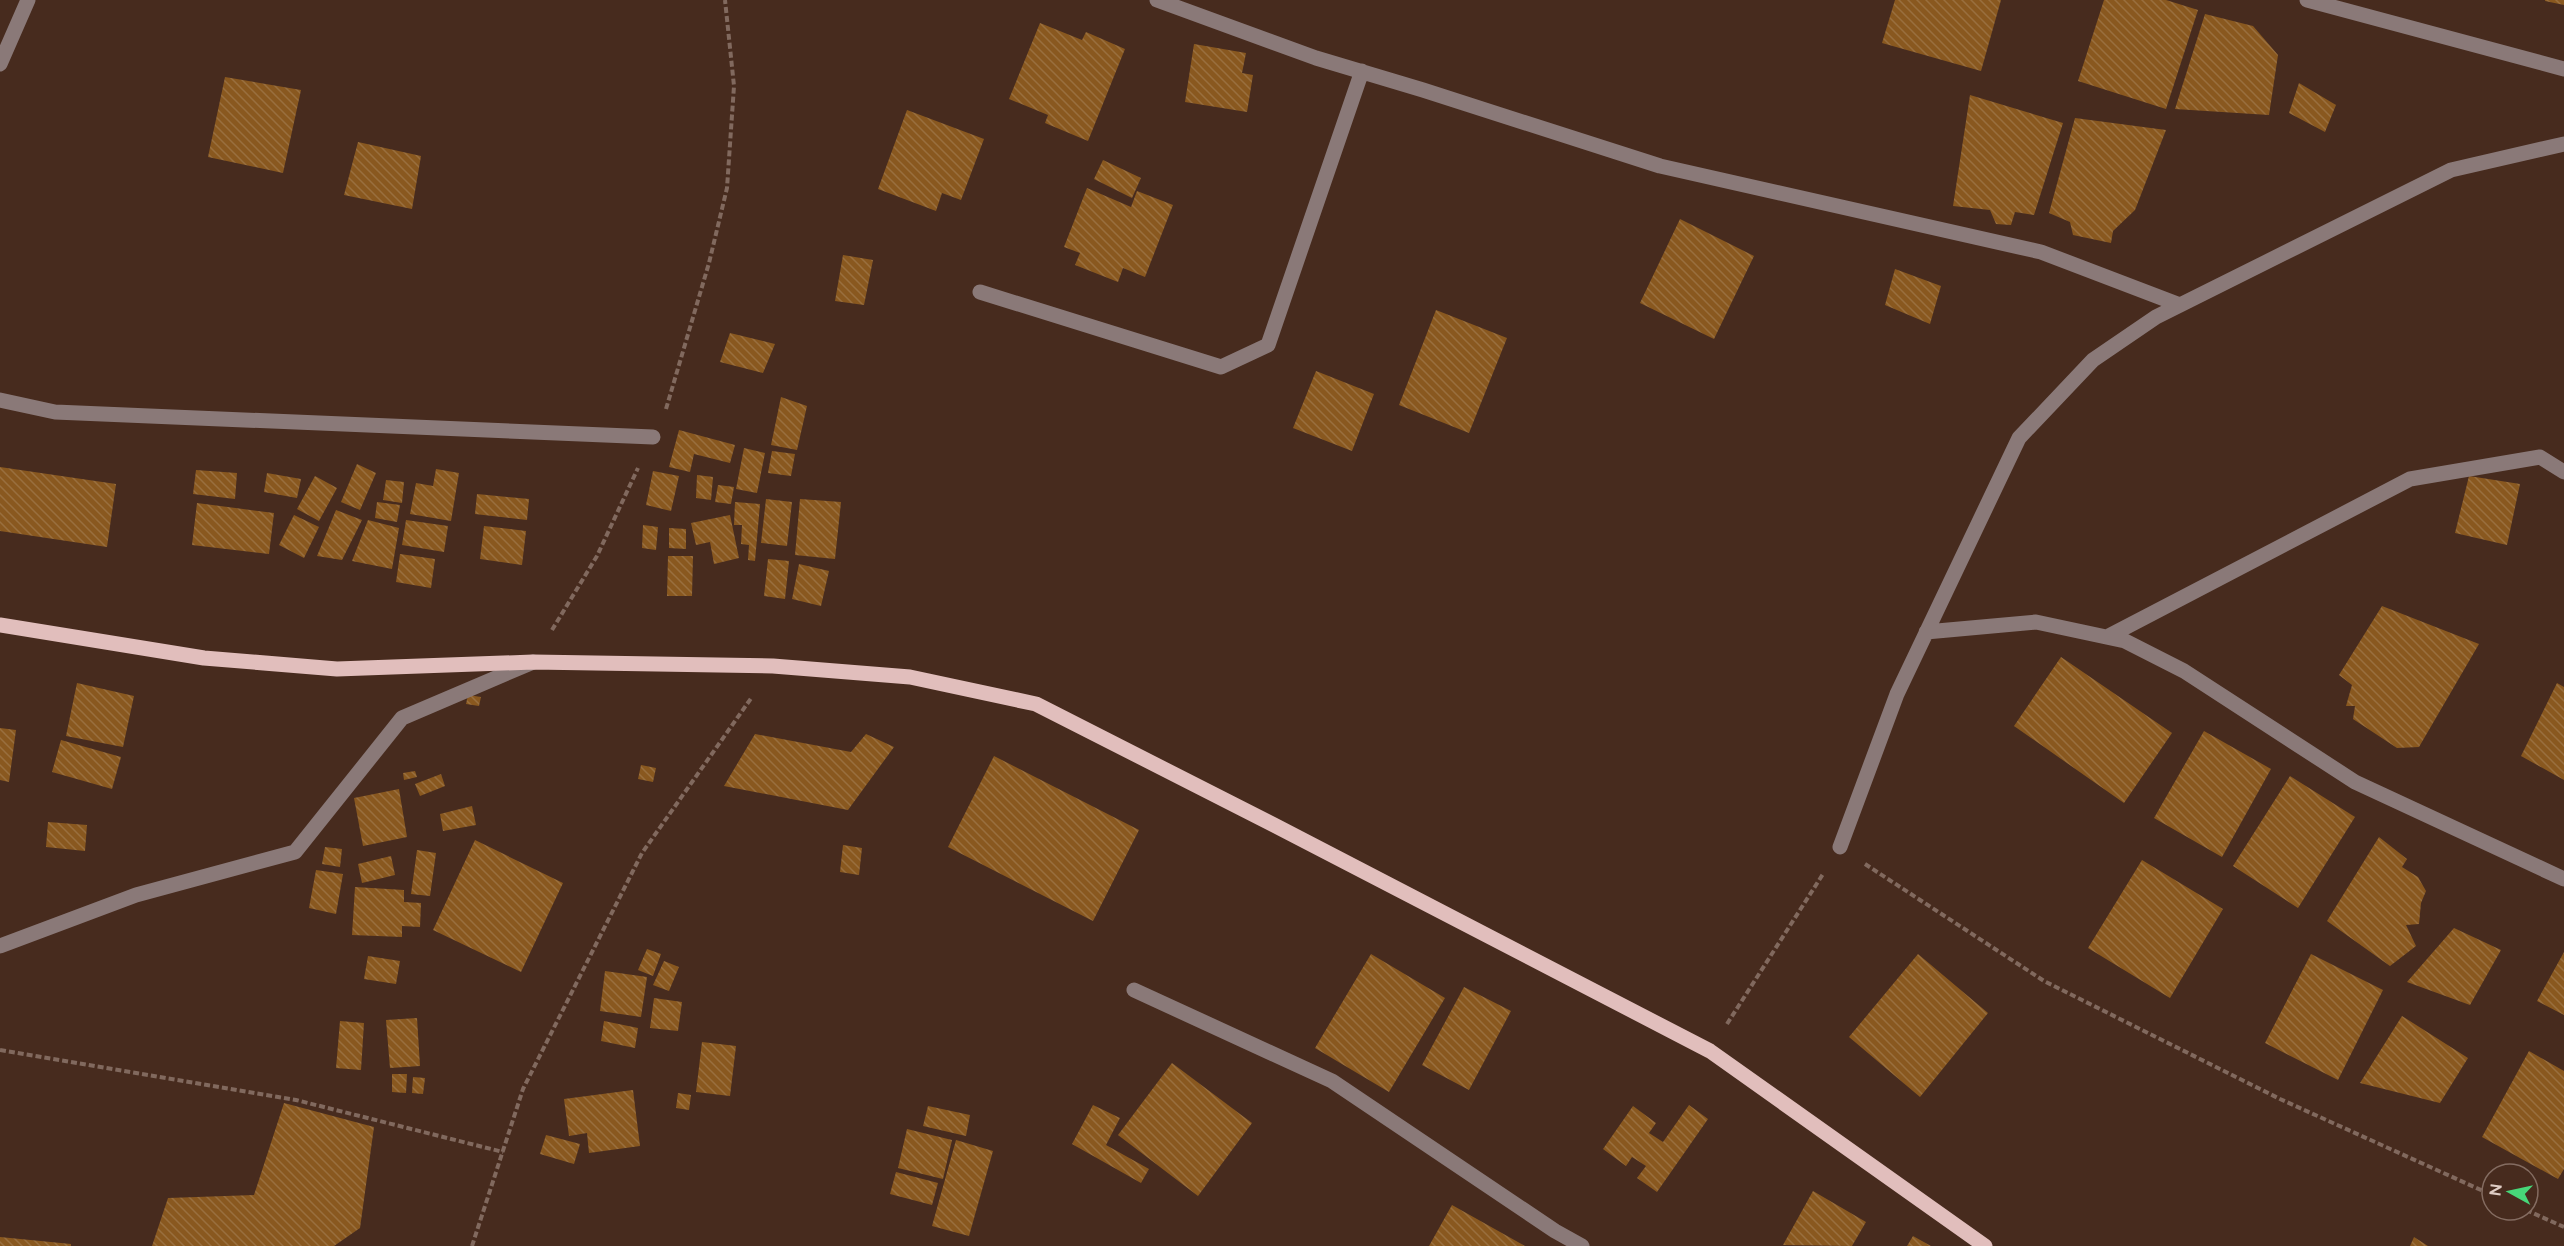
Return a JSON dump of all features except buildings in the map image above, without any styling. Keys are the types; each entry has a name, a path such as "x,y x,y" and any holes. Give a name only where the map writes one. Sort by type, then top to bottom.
{"main road":[{"path":"0,625 204,658 336,669 533,662 773,666 910,677 1036,704 1275,825 1710,1051 1986,1246"}],"street":[{"path":"0,64 28,0"},
{"path":"1158,0 1316,58 1660,165 2041,252 2180,304"},
{"path":"2307,0 2564,69"},
{"path":"980,292 1221,367 1268,345 1362,71"},
{"path":"1840,847 1897,694 2019,438 2093,360 2156,317 2180,304 2383,206 2451,170 2564,144"},
{"path":"0,400 55,412 653,437"},
{"path":"2107,637 2410,479 2540,457 2564,472"},
{"path":"1926,632 2036,622 2125,641 2184,671 2355,782 2564,879"},
{"path":"0,946 136,895 295,852 402,718 533,662"},
{"path":"1134,990 1332,1082 1555,1231 1582,1246"}],"path":[{"path":"533,662 597,556 664,413 709,263 727,188 734,86 725,0"},
{"path":"472,1246 523,1089 642,853 773,666"},
{"path":"1710,1051 1840,847 2044,981 2280,1099 2480,1190"},
{"path":"0,1050 296,1100 503,1152"},
{"path":"2540,1216 2564,1227"}]}
